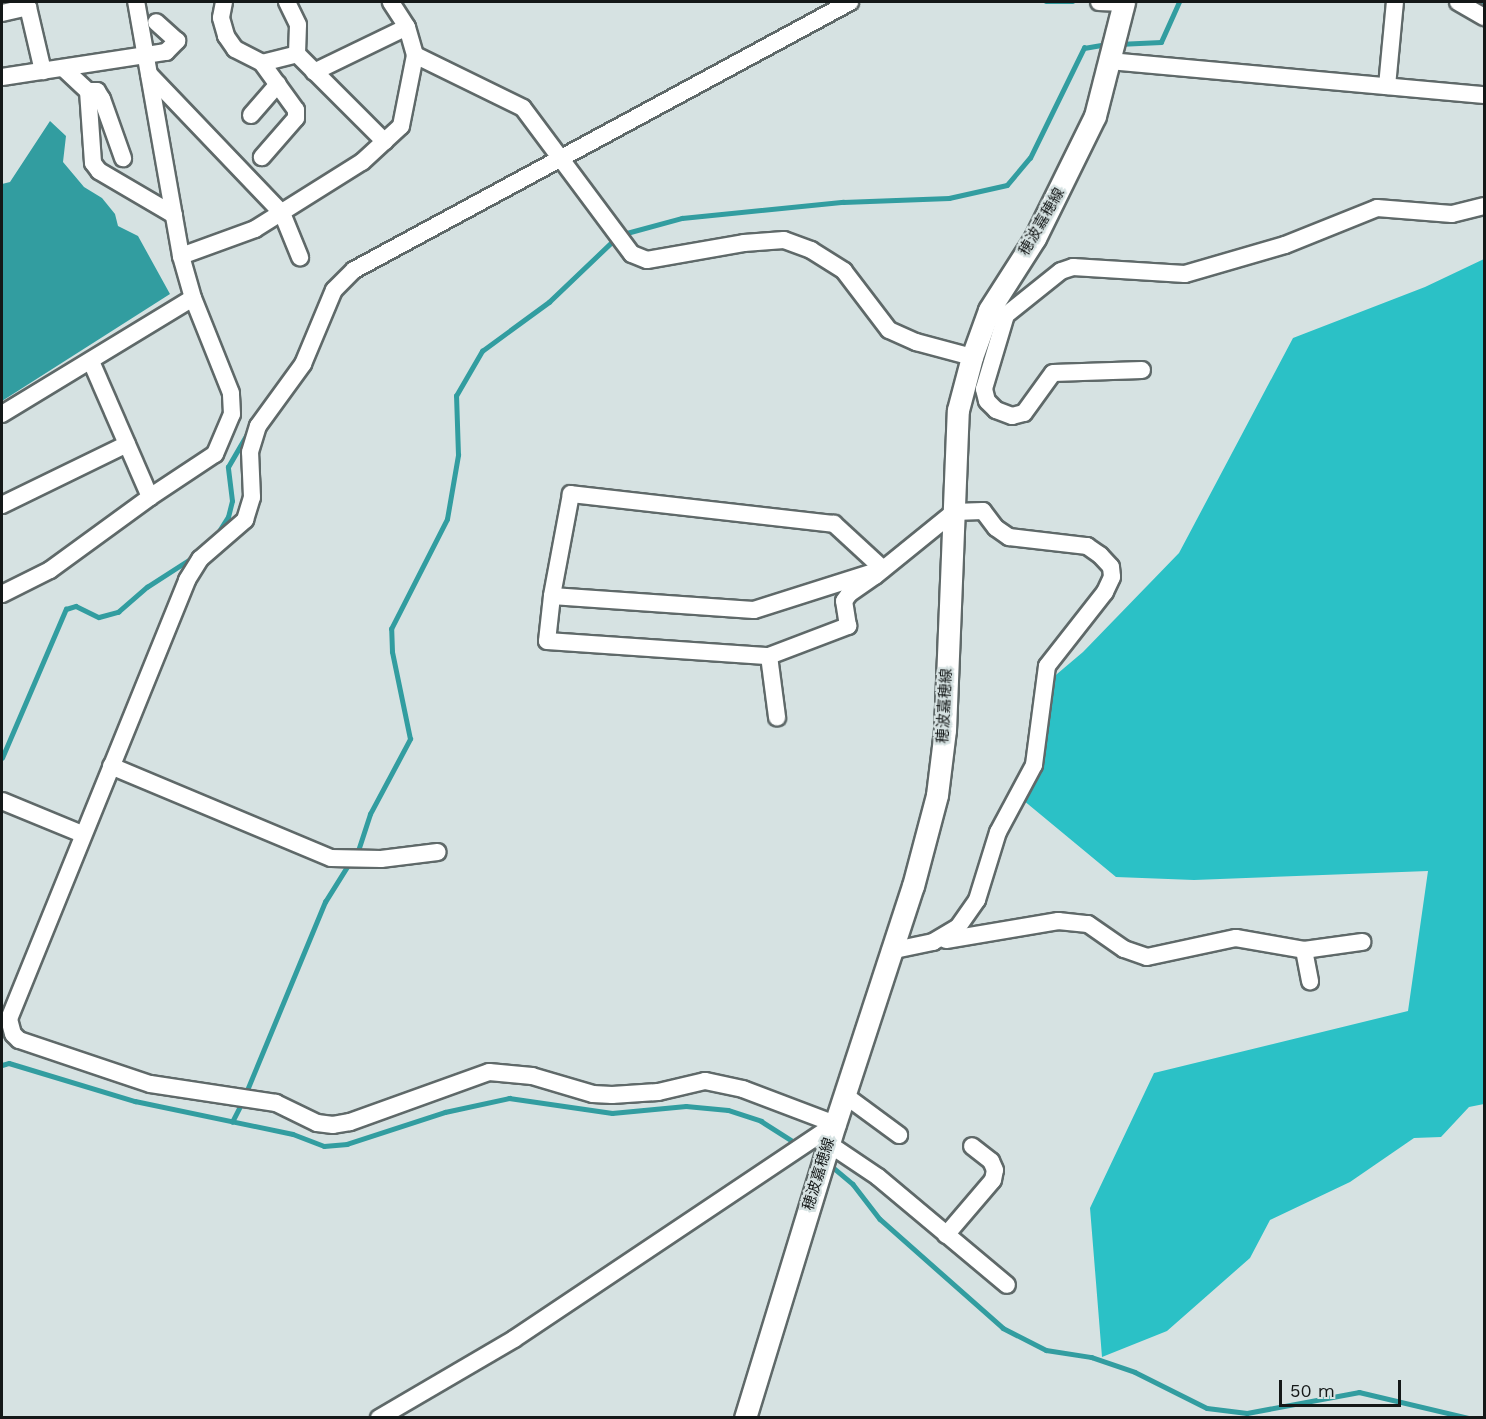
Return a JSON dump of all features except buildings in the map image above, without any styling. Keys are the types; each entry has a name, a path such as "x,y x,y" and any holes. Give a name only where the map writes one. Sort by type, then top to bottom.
{"main road":[{"name":"穂波嘉穂線","path":"745,1418 832,1134 913,886 937,795 945,730 958,410 972,357 998,313 1066,180 1095,116 1124,2"}],"street":[{"path":"2,594 50,570 150,497 215,454 232,414 231,393 194,298 181,256 136,2"},
{"path":"224,2 221,18 226,36 235,50 262,63 291,100 296,118 262,157"},
{"path":"287,2 298,25 297,54 385,142"},
{"path":"181,256 255,229 385,142 401,126 407,110 415,55 407,27 391,2"},
{"path":"850,2 561,156 354,270 334,290 303,364 258,426 250,452 252,497 245,520 200,559 186,580 9,1019 13,1034 29,1044 150,1084 276,1103 317,1123 333,1125 350,1122 489,1072 511,1072 593,1094 658,1092 705,1082 743,1089 832,1134 878,1177 1007,1285"},
{"path":"1099,2 1124,2"},
{"path":"1387,87 1395,2"},
{"path":"1458,2 1485,17"},
{"path":"2,13 27,4 43,71"},
{"path":"2,77 166,52 177,41 156,22"},
{"path":"314,72 407,27"},
{"path":"262,63 297,54"},
{"path":"415,55 523,108 632,254 647,260 744,243 784,240 811,250 844,271 889,330 916,342 972,357"},
{"path":"1108,61 1485,95"},
{"path":"63,68 88,91 97,91 123,158"},
{"path":"148,74 282,213 300,257"},
{"path":"251,115 279,84"},
{"path":"88,91 93,163 174,215"},
{"path":"1142,370 1053,373 1024,412 1012,416 996,410 987,401 984,389 998,313 1060,271 1073,267 1185,273 1285,245 1377,208 1452,214 1485,206"},
{"path":"2,414 194,298"},
{"path":"91,361 150,497"},
{"path":"2,505 127,444"},
{"path":"883,569 834,524 571,494 552,596 547,641 769,656 848,626 844,602 849,594 883,569 954,512 983,511 996,528 1010,537 1087,546 1111,567 1112,577 1105,592 1047,666 1034,765 998,832 977,900 958,927 933,942"},
{"path":"552,596 754,610 883,569"},
{"path":"769,656 777,717"},
{"path":"111,766 331,858 381,859 438,852"},
{"path":"2,801 82,834"},
{"path":"890,951 1059,921 1088,924 1124,949 1147,957 1236,938 1304,950 1362,942"},
{"path":"1304,950 1310,981"},
{"path":"846,1096 898,1135"},
{"path":"379,1418 514,1339 832,1134"},
{"path":"946,1235 993,1180 995,1170 991,1161 972,1146"}],"shaded area":[{"path":"50,121 66,136 63,162 84,187 102,198 115,214 118,226 138,236 170,294 2,401 2,184 10,182"},
{"path":"1484,259 1484,1104 1469,1107 1441,1137 1414,1138 1350,1182 1270,1220 1250,1258 1167,1331 1102,1357 1090,1208 1154,1073 1408,1011 1428,871 1194,880 1116,877 1023,800 1030,722 1044,685 1083,652 1179,553 1293,338 1425,287"}],"waterway":[{"path":"1046,2 1073,2"},
{"path":"1118,44 1161,42 1179,2"},
{"path":"1479,2 1484,5"},
{"path":"623,234 682,218 843,202 949,198 1007,185 1030,158 1084,48 1107,44"},
{"path":"357,854 370,814 410,739 392,652 391,629 447,519 458,455 456,396 482,351 549,302 616,238"},
{"path":"292,368 318,310"},
{"path":"216,536 228,517 232,501 228,467 250,429"},
{"path":"2,758 66,609 76,606 99,617 118,612 147,587 195,556"},
{"path":"245,1095 325,902 350,862"},
{"path":"2,1065 9,1063 135,1101 293,1134 324,1146 347,1144 445,1112 509,1098 612,1113 686,1106 728,1110 761,1121 799,1145"},
{"path":"232,1122 242,1102"},
{"path":"829,1164 853,1184 880,1219 1003,1328 1046,1350 1091,1357 1135,1372 1207,1408 1247,1413 1359,1392 1469,1418"}]}
